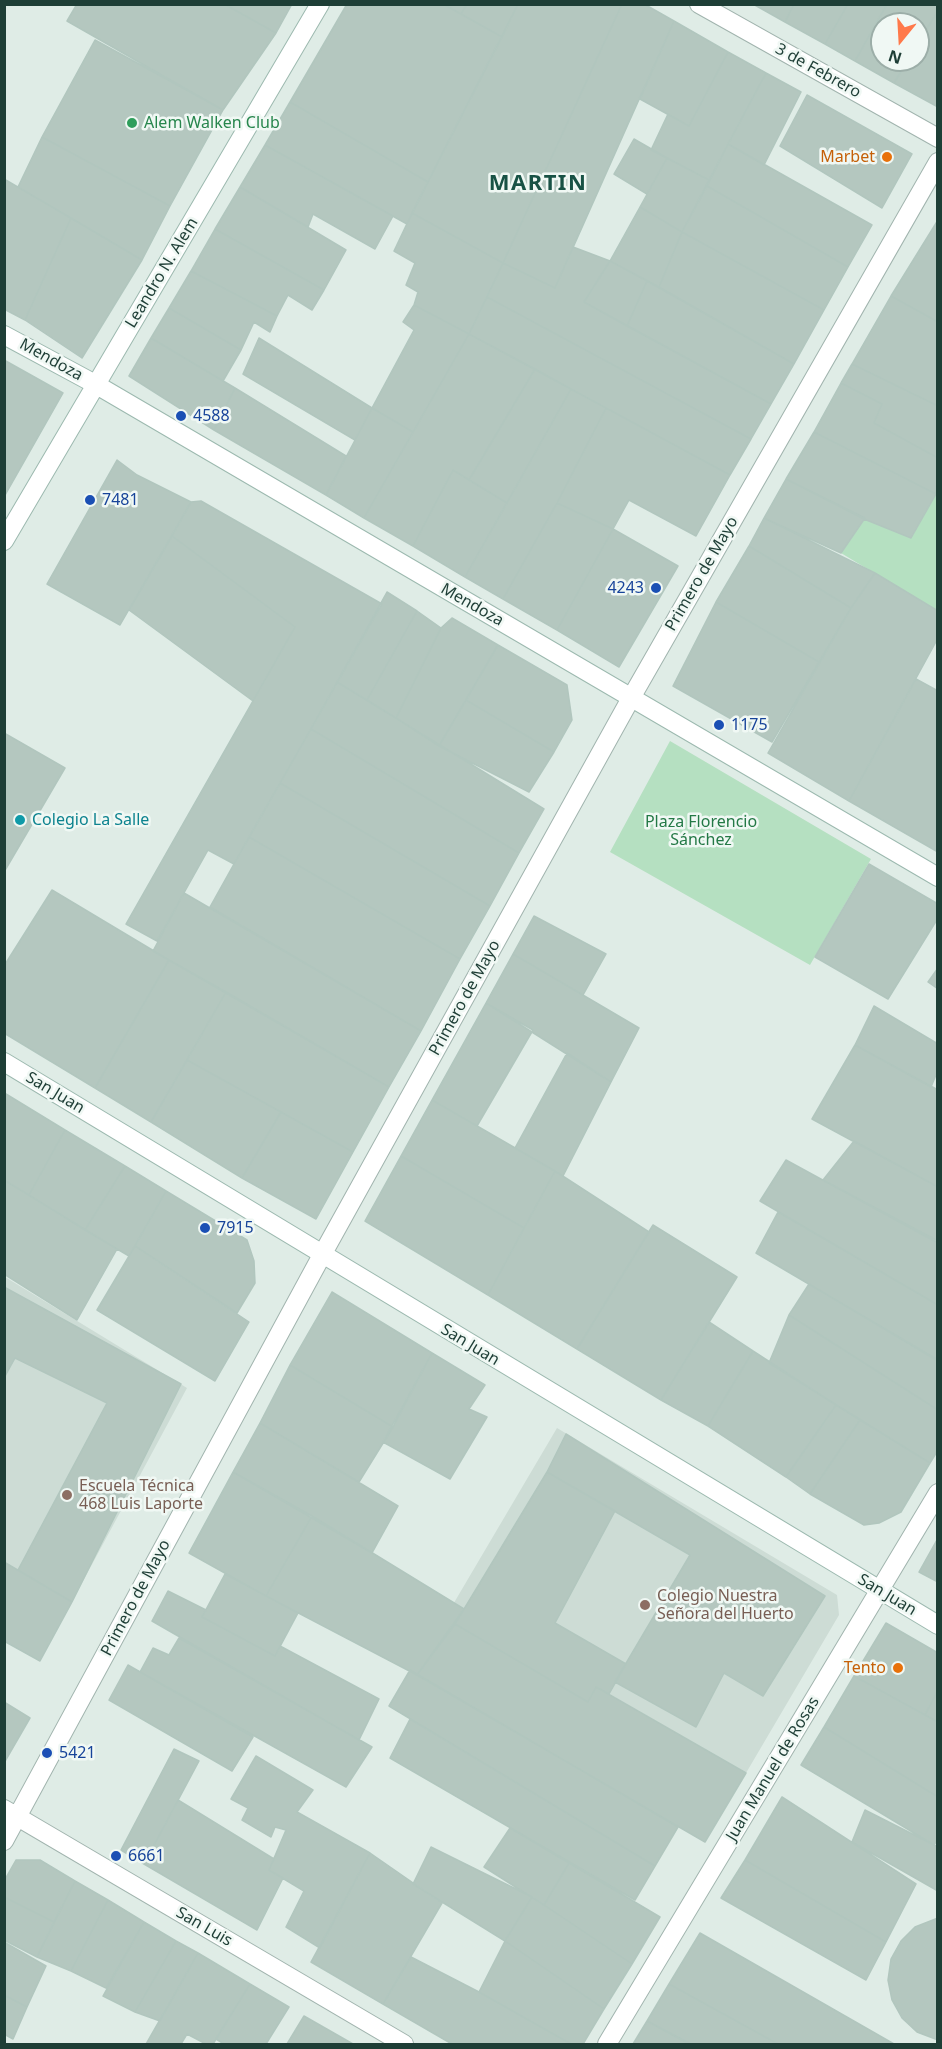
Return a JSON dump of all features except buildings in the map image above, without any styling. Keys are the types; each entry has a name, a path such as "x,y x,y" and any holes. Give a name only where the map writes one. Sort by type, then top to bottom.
{"street":[{"name":"Leandro N. Alem","path":"4,541 320,4"},
{"name":"3 de Febrero","path":"699,4 938,138"},
{"name":"Primero de Mayo","path":"4,1840 11,1813 631,698 938,162"},
{"name":"Mendoza","path":"4,335 96,384 938,877"},
{"name":"San Juan","path":"4,1062 938,1625"},
{"name":"Juan Manuel de Rosas","path":"607,2044 938,1493"},
{"name":"San Luis","path":"11,1813 404,2044"}],"shaded area":[{"name":"Escuela Técnica 468 Luis Laporte","path":"5,1277 187,1388 40,1661 5,1641"},
{"name":"Colegio Nuestra Señora del Huerto","path":"557,1428 837,1595 839,1615 746,1773 597,1687 588,1702 445,1618"}],"green space":[{"path":"936,494 938,495 937,611 841,553 865,518 911,538"},
{"name":"Plaza Florencio Sánchez","path":"670,741 871,859 810,965 610,852"}],"place":[{"name":"Alem Walken Club","path":"132,123"},
{"name":"Marbet","path":"887,157"},
{"name":"4588","path":"181,416"},
{"name":"7481","path":"90,500"},
{"name":"4243","path":"656,588"},
{"name":"1175","path":"719,725"},
{"name":"Colegio La Salle","path":"20,820"},
{"name":"7915","path":"205,1228"},
{"name":"Escuela Técnica 468 Luis Laporte","path":"67,1495"},
{"name":"Colegio Nuestra Señora del Huerto","path":"645,1605"},
{"name":"Tento","path":"898,1668"},
{"name":"5421","path":"47,1753"},
{"name":"6661","path":"116,1856"}],"district":[{"name":"MARTIN","path":"538,184"}]}
